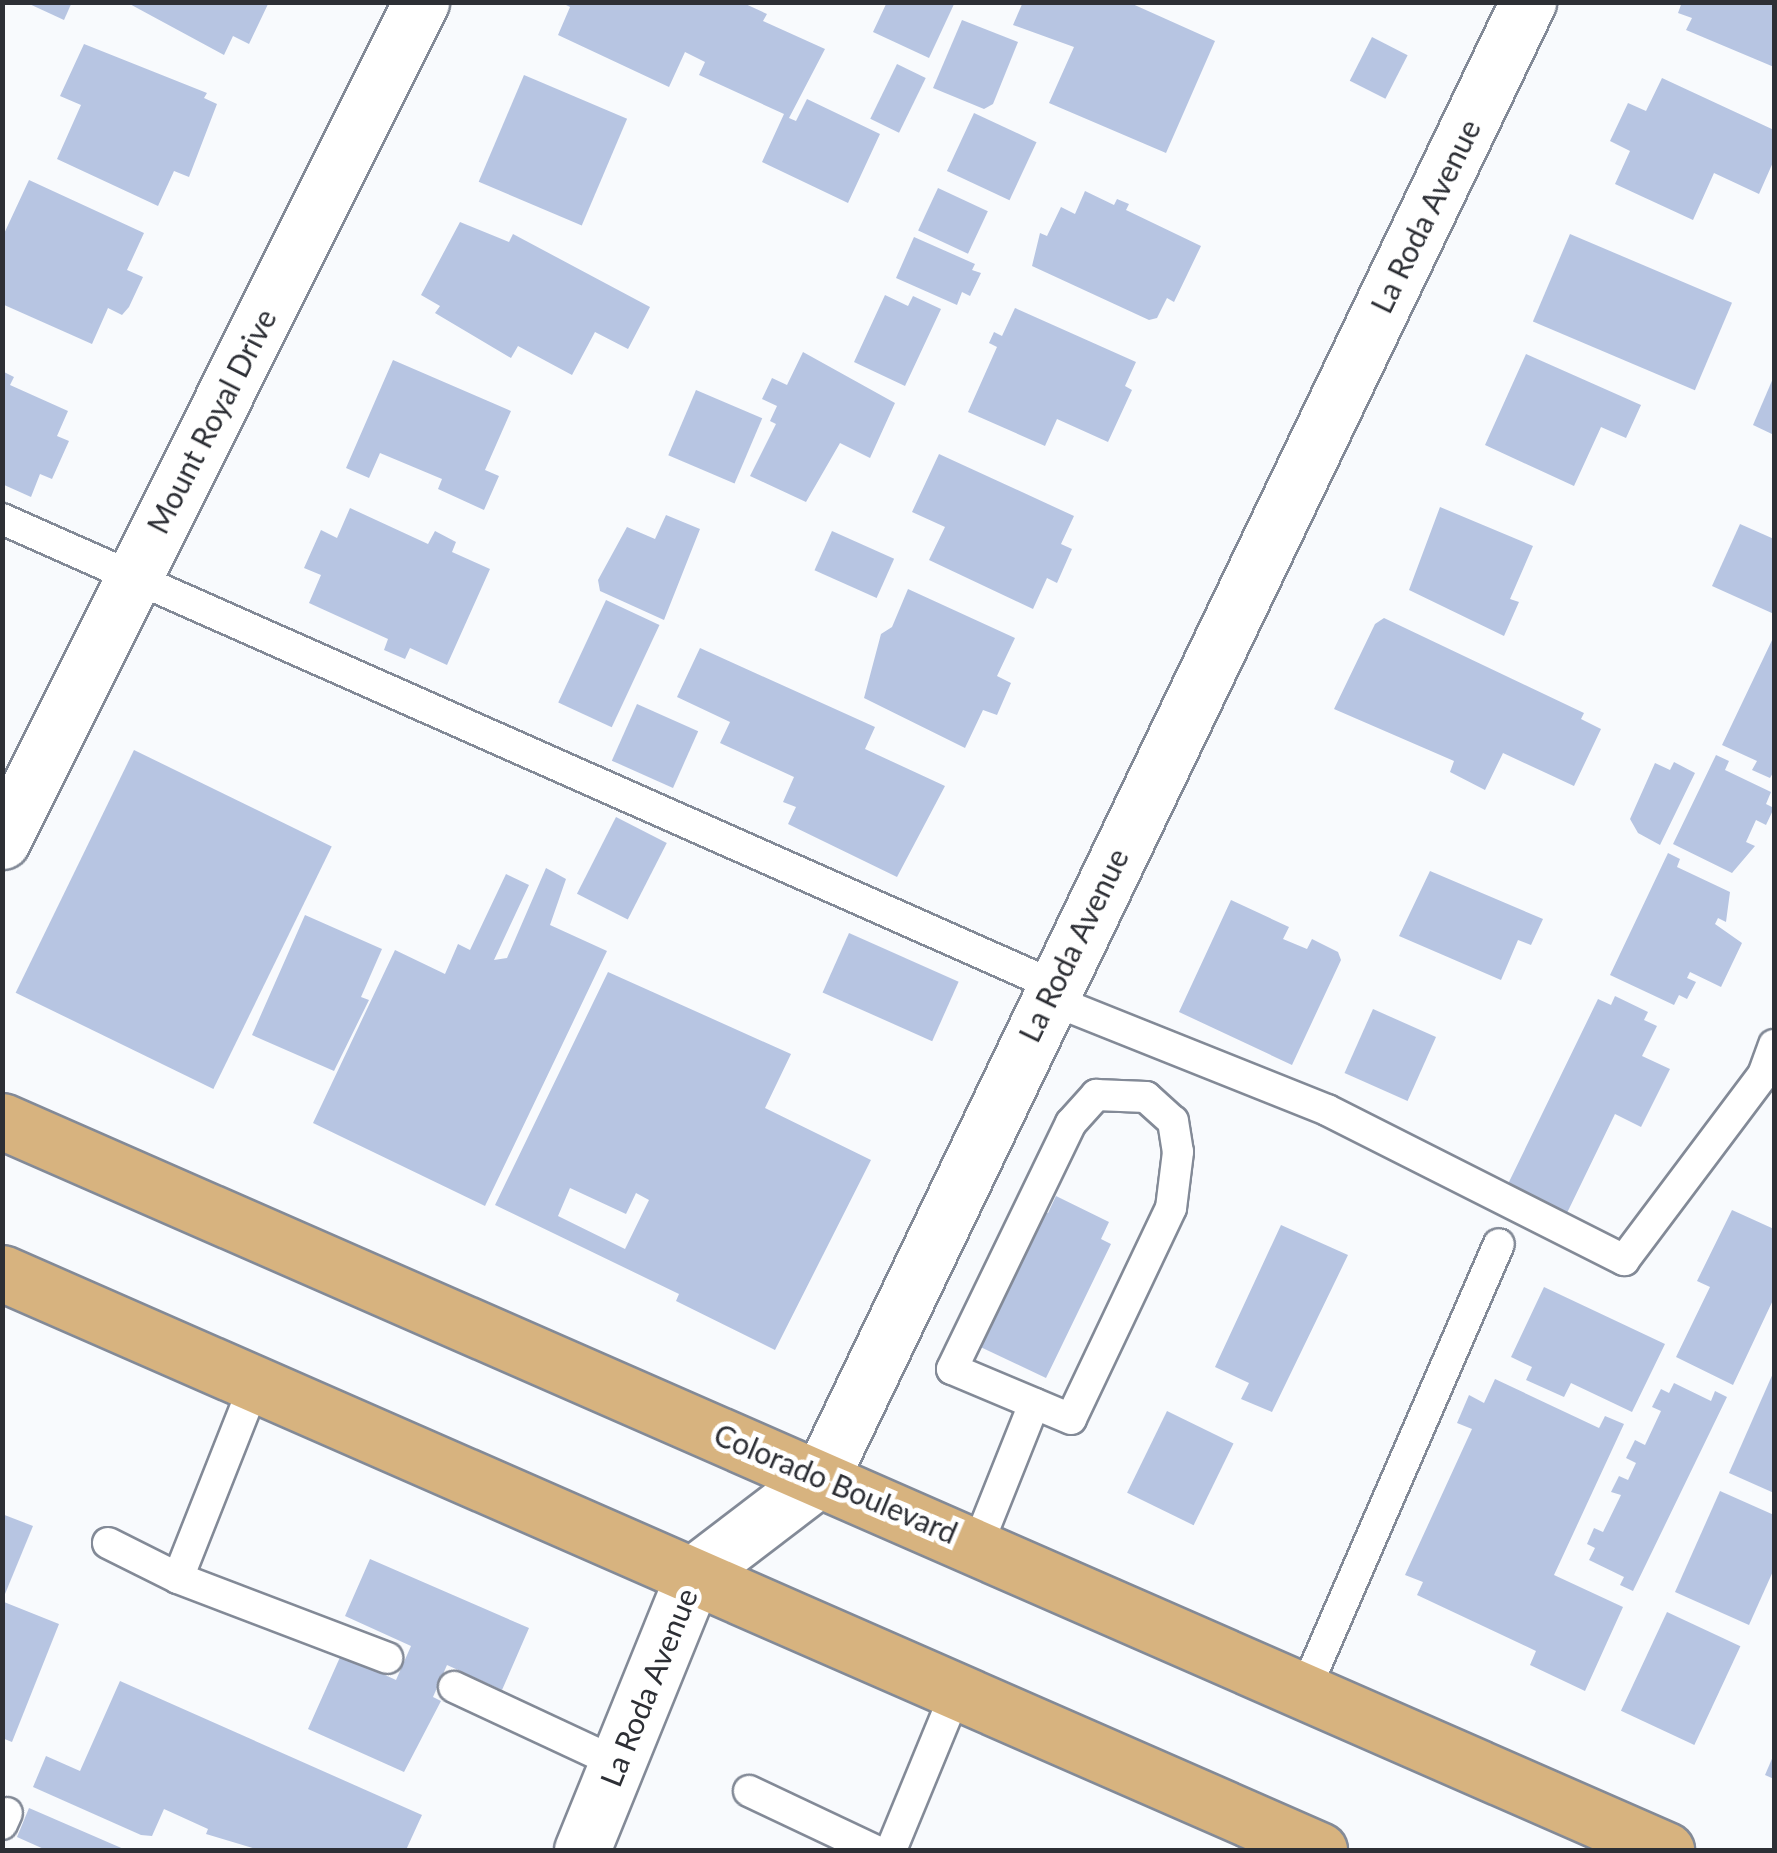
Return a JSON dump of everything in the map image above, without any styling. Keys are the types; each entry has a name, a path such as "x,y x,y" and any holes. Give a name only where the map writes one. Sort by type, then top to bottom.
{"main road":[{"name":"Colorado Boulevard","path":"2,1121 978,1544 1666,1850"},
{"path":"2,1273 1319,1850"}],"street":[{"name":"Mount Royal Drive","path":"2,841 421,2"},
{"name":"La Roda Avenue","path":"582,1850 694,1574 821,1477 1050,992 1528,2"}],"lane":[{"path":"2,519 1050,992 1327,1110 1624,1260 1769,1078 1774,1045"},
{"path":"1096,1095 1146,1097 1174,1120 1178,1152 1171,1208 1071,1419 1034,1404 952,1368 1071,1123 1096,1095"},
{"path":"1306,1690 1500,1244"},
{"path":"178,1578 256,1384"},
{"path":"978,1544 1034,1404"},
{"path":"108,1543 178,1578 387,1658"},
{"path":"454,1687 617,1763"},
{"path":"890,1850 957,1690"},
{"path":"749,1791 874,1850"}],"building":[{"path":"25,2 72,2 64,20"},
{"path":"126,2 269,2 249,44 233,36 224,55"},
{"path":"560,2 741,2 767,14 763,21 825,49 789,118 796,121 807,99 880,134 848,203 762,162 784,114 699,75 705,62 685,52 669,87 558,35 570,7"},
{"path":"887,2 955,2 929,58 873,32"},
{"path":"1023,2 1128,2 1215,41 1166,153 1049,103 1074,47 1013,25"},
{"path":"1682,2 1774,2 1774,67 1686,30 1692,18 1678,13"},
{"path":"962,20 1018,42 993,104 984,109 933,88"},
{"path":"1372,37 1408,55 1385,99 1350,81"},
{"path":"84,44 207,93 204,98 217,104 189,177 174,171 158,206 57,159 81,105 60,96"},
{"path":"897,64 926,78 899,133 870,119"},
{"path":"524,75 627,119 582,226 479,182"},
{"path":"1662,78 1774,130 1774,160 1759,194 1714,173 1693,220 1615,184 1630,151 1610,141 1628,103 1646,111"},
{"path":"974,113 1037,142 1009,200 947,171"},
{"path":"29,180 144,233 127,270 143,277 129,307 122,315 108,308 92,344 2,304 2,238"},
{"path":"938,188 988,211 968,254 918,231"},
{"path":"1085,191 1114,205 1117,199 1129,204 1126,210 1201,246 1174,302 1167,298 1157,318 1149,320 1032,266 1040,233 1047,236 1061,207 1075,214"},
{"path":"460,222 509,242 513,234 650,307 628,349 595,332 572,375 518,346 511,358 435,313 440,306 421,295"},
{"path":"1570,234 1732,303 1695,390 1533,321"},
{"path":"914,237 975,264 972,270 981,273 970,296 962,292 957,305 896,278"},
{"path":"885,295 908,306 913,296 941,309 905,386 854,362"},
{"path":"1015,308 1136,362 1125,386 1132,390 1108,442 1057,419 1045,446 968,412 997,347 989,343 994,332 1002,336"},
{"path":"803,352 895,403 870,458 840,443 806,502 750,476 776,424 770,421 777,406 762,399 772,378 787,385"},
{"path":"1526,354 1641,405 1626,438 1601,427 1574,486 1485,445"},
{"path":"393,360 511,411 485,470 499,476 484,510 438,489 442,479 380,453 369,478 346,468"},
{"path":"2,371 14,377 10,385 68,411 57,436 69,441 52,479 40,474 31,497 2,484"},
{"path":"1774,376 1774,435 1753,425"},
{"path":"696,390 762,418 735,483 668,455"},
{"path":"939,454 1074,516 1061,544 1072,549 1057,583 1047,578 1033,609 929,560 945,527 912,512"},
{"path":"1440,507 1533,546 1510,599 1519,602 1504,636 1409,590"},
{"path":"350,508 428,544 435,531 456,542 452,552 490,569 447,665 410,648 405,659 384,650 388,639 309,603 321,575 304,568 321,530 337,538"},
{"path":"666,515 700,529 664,620 600,591 598,580 627,527 655,539"},
{"path":"1740,524 1774,539 1774,614 1712,586"},
{"path":"832,531 894,559 877,598 815,570"},
{"path":"908,589 1015,638 997,676 1011,683 997,715 983,710 965,748 864,698 881,634 892,627"},
{"path":"606,600 659,625 612,727 558,702"},
{"path":"1384,618 1584,713 1581,719 1601,729 1574,786 1503,753 1485,790 1450,772 1454,761 1334,709 1375,624"},
{"path":"1774,636 1774,771 1770,778 1752,770 1757,761 1722,745"},
{"path":"700,648 875,727 865,749 945,786 897,877 788,824 796,807 783,802 794,777 720,743 730,722 677,697"},
{"path":"637,704 698,731 673,788 612,761"},
{"path":"134,750 332,846 213,1089 16,993"},
{"path":"1716,755 1729,761 1725,770 1771,792 1766,804 1774,808 1766,825 1756,820 1746,842 1755,846 1732,873 1673,844"},
{"path":"1674,762 1695,773 1660,845 1638,833 1630,819 1655,763 1670,770"},
{"path":"616,817 667,843 628,920 577,894"},
{"path":"1668,853 1680,859 1677,867 1730,892 1726,922 1718,918 1715,924 1742,943 1721,987 1690,972 1687,978 1696,982 1687,999 1679,995 1674,1005 1610,975"},
{"path":"546,868 566,879 550,925 607,951 485,1206 313,1123 395,950 445,974 458,944 470,950 506,874 529,885 494,960 507,958"},
{"path":"1430,871 1543,919 1531,945 1518,940 1501,980 1399,936"},
{"path":"1231,900 1289,927 1283,939 1307,949 1312,939 1338,952 1341,960 1292,1065 1179,1012"},
{"path":"305,915 382,949 361,997 369,1000 334,1071 252,1035"},
{"path":"849,933 959,982 932,1041 823,992"},
{"path":"608,972 791,1054 765,1108 871,1160 775,1350 676,1301 679,1294 495,1205","holes":["570,1188 626,1214 636,1193 649,1200 625,1249 558,1216"]},
{"path":"1615,996 1648,1012 1644,1020 1657,1026 1642,1056 1670,1069 1641,1127 1615,1114 1567,1213 1508,1184 1598,999 1611,1005"},
{"path":"1373,1009 1436,1037 1408,1101 1345,1073"},
{"path":"1056,1196 1109,1222 1101,1239 1111,1244 1046,1378 972,1343 1037,1208 1048,1213"},
{"path":"1732,1210 1774,1229 1774,1298 1733,1385 1676,1357 1710,1287 1697,1281"},
{"path":"1281,1225 1348,1255 1272,1412 1241,1399 1249,1383 1215,1367"},
{"path":"1544,1287 1665,1344 1632,1412 1571,1383 1564,1397 1526,1380 1532,1367 1511,1357"},
{"path":"1774,1371 1774,1493 1729,1473"},
{"path":"1495,1379 1599,1428 1605,1416 1624,1424 1554,1575 1623,1607 1585,1691 1530,1665 1536,1651 1417,1595 1423,1582 1405,1575 1472,1429 1457,1423 1469,1395 1484,1403"},
{"path":"1674,1383 1711,1401 1715,1391 1727,1397 1633,1591 1620,1585 1624,1577 1589,1560 1595,1548 1587,1544 1594,1528 1603,1532 1621,1495 1611,1492 1619,1476 1628,1480 1636,1463 1626,1458 1635,1440 1645,1445 1661,1411 1652,1407 1661,1389 1669,1393"},
{"path":"1167,1411 1234,1443 1194,1525 1127,1493"},
{"path":"1720,1491 1774,1515 1774,1569 1749,1625 1675,1592"},
{"path":"2,1514 33,1526 5,1594 2,1593"},
{"path":"370,1559 529,1628 502,1690 447,1665 433,1697 441,1701 404,1772 308,1729 341,1655 396,1680 411,1646 345,1616"},
{"path":"4,1602 59,1624 12,1742 2,1738"},
{"path":"1667,1612 1740,1646 1694,1745 1621,1711"},
{"path":"120,1681 422,1815 406,1850 259,1850 206,1834 208,1829 164,1809 152,1836 141,1835 33,1787 46,1756 80,1771"},
{"path":"1774,1754 1774,1779 1765,1775"},
{"path":"29,1808 126,1850 46,1850 17,1837"}]}
